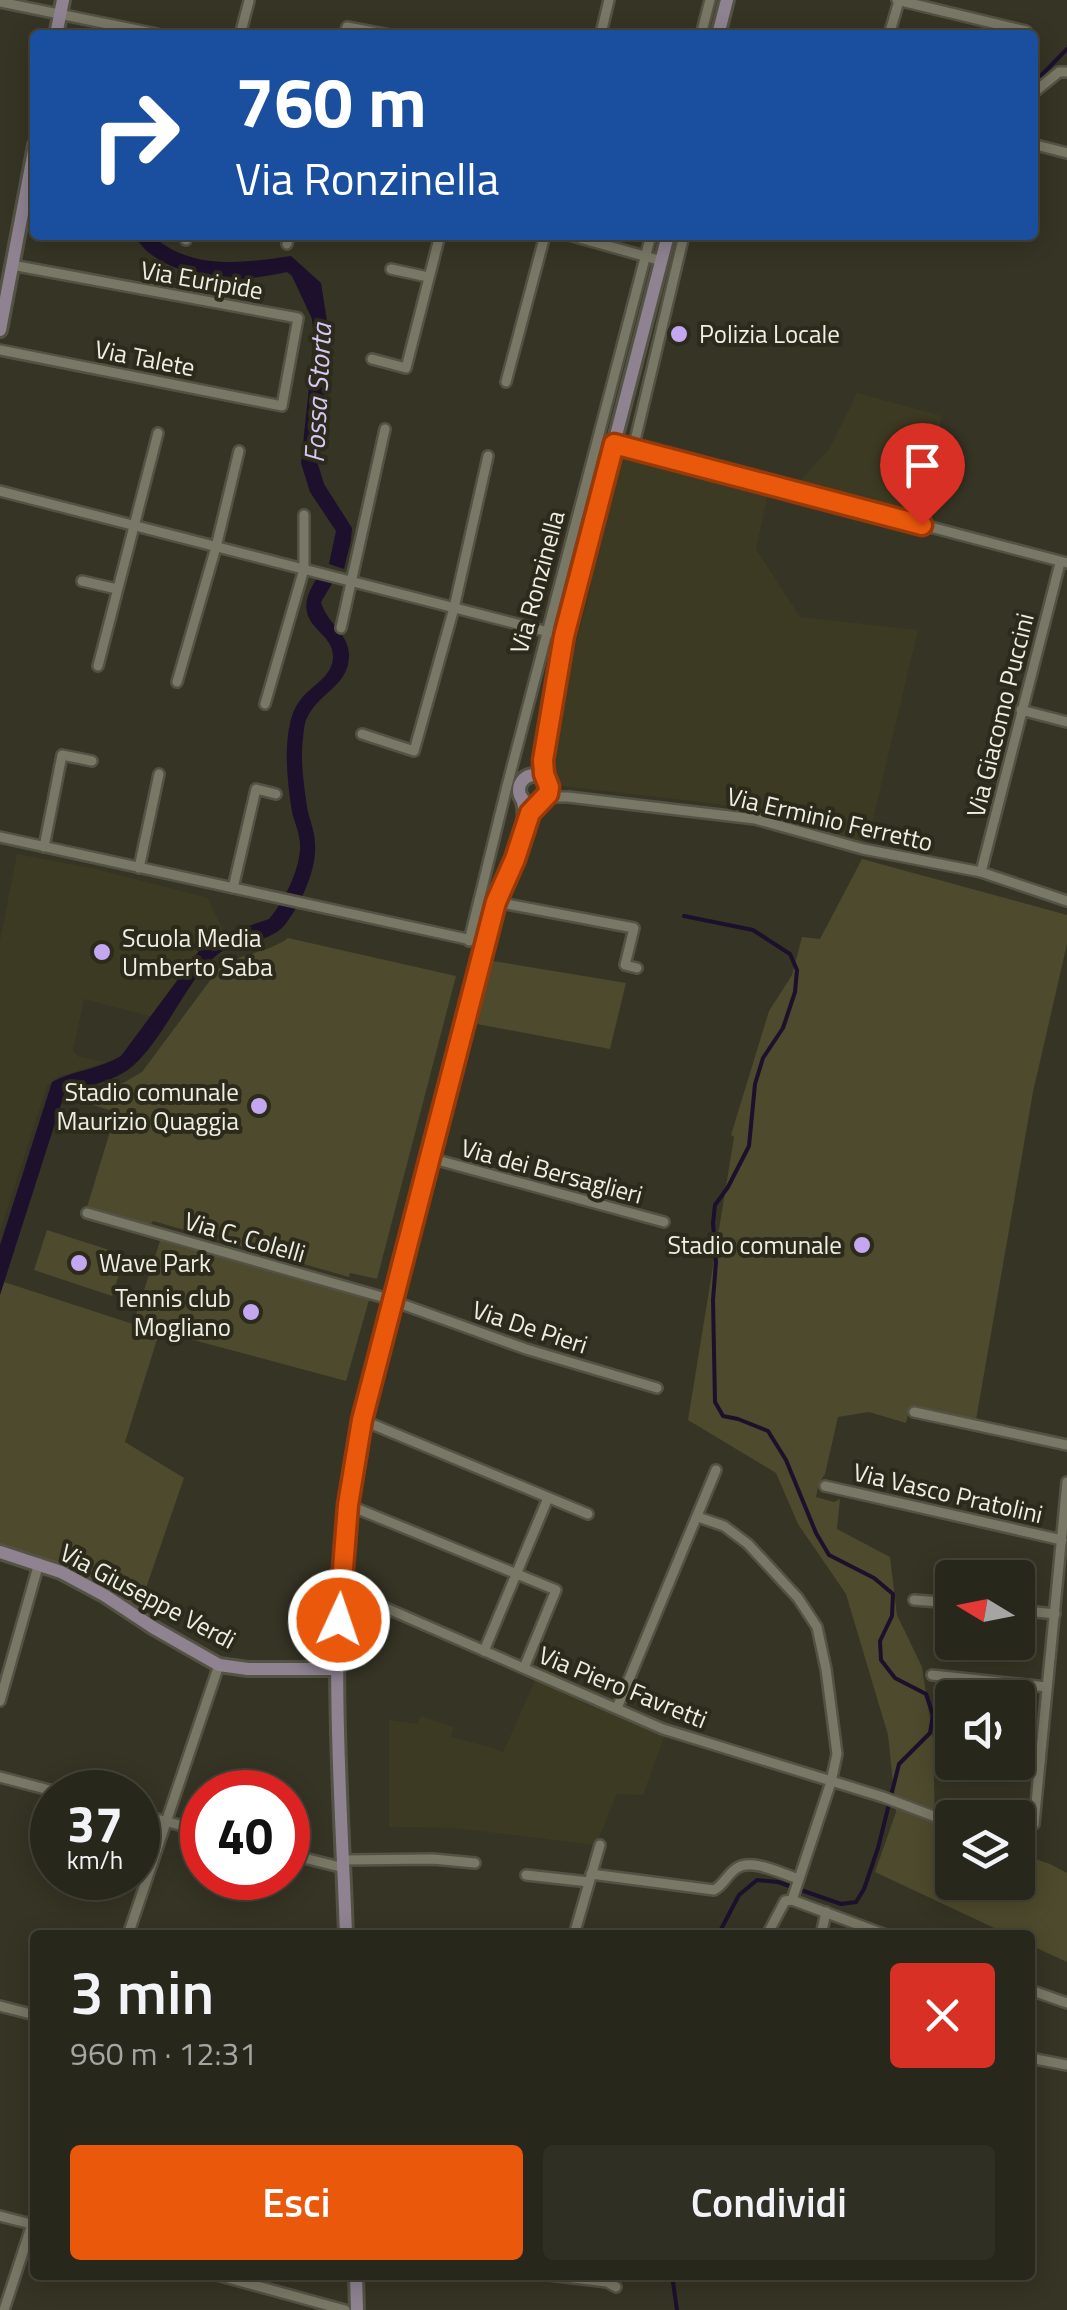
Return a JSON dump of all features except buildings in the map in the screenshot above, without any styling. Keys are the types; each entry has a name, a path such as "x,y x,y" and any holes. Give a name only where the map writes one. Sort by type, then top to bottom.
{"street":[{"path":"602,29 609,0"},
{"path":"702,30 710,0"},
{"path":"719,30 727,0"},
{"path":"890,30 898,0 1022,30"},
{"path":"241,30 249,1"},
{"path":"0,2 62,6 143,30"},
{"path":"1038,89 1059,72 1067,72"},
{"path":"1038,146 1067,153"},
{"path":"0,330 30,188"},
{"path":"372,359 406,368 439,240"},
{"path":"506,382 544,240"},
{"path":"586,240 662,260"},
{"name":"Via Ronzinella","path":"470,941 650,240"},
{"name":"Via Ronzinella","path":"346,1930 337,1669 348,1505 362,1420 496,902 530,813 548,794 543,770 564,636 667,240"},
{"path":"634,449 683,240"},
{"name":"Via Euripide","path":"12,266 298,318 282,406"},
{"path":"391,268 428,277"},
{"name":"Via Talete","path":"0,350 282,406"},
{"path":"341,628 385,429"},
{"path":"98,666 158,434"},
{"path":"614,444 1063,565"},
{"path":"178,682 239,451"},
{"path":"362,734 414,751 454,608 488,456"},
{"path":"0,492 564,636"},
{"path":"265,704 304,570 304,515"},
{"name":"Via Giacomo Puccini","path":"981,872 1021,710 1063,565"},
{"path":"82,582 118,589"},
{"path":"1021,710 1067,722"},
{"name":"Via Ronzinella","path":"522,835 525,809 520,787 536,768 546,746"},
{"path":"44,847 62,755 92,762"},
{"path":"138,868 159,774"},
{"path":"525,778 535,775 547,782"},
{"name":"Via Erminio Ferretto","path":"547,782 556,792 580,798"},
{"path":"234,888 256,789 276,794"},
{"name":"Via Erminio Ferretto","path":"541,802 560,797 580,798 755,820 845,845 981,872 1067,901"},
{"path":"522,798 528,803 541,802"},
{"path":"0,838 485,944"},
{"path":"496,902 634,928 625,965 637,968"},
{"name":"Via dei Bersaglieri","path":"430,1158 664,1222"},
{"name":"Via C. Colelli","path":"87,1214 392,1300"},
{"name":"Via De Pieri","path":"392,1300 526,1349 657,1388"},
{"path":"914,1412 1067,1445"},
{"path":"362,1420 588,1514"},
{"path":"617,1708 716,1470"},
{"path":"1035,1814 1067,1482"},
{"name":"Via Vasco Pratolini","path":"826,1486 1062,1540"},
{"path":"484,1651 548,1498"},
{"path":"348,1505 556,1590 524,1668"},
{"path":"698,1517 724,1526 748,1544 798,1598 817,1627 826,1669 837,1754 792,1898 771,1930"},
{"name":"Via Giuseppe Verdi","path":"0,1552 39,1563 104,1595 219,1665 248,1669 337,1669"},
{"path":"0,1701 39,1563"},
{"name":"Via Piero Favretti","path":"340,1588 663,1729 935,1816"},
{"path":"914,1600 935,1602"},
{"path":"1035,1612 1054,1614"},
{"path":"130,1930 219,1665"},
{"path":"932,1675 1048,1687"},
{"path":"1035,1761 1040,1761"},
{"path":"0,1777 30,1785"},
{"path":"160,1820 180,1826"},
{"path":"575,1930 600,1844"},
{"path":"310,1858 344,1864 434,1860 475,1863"},
{"path":"526,1875 714,1890 739,1866 748,1864 798,1881"},
{"path":"792,1898 871,1930"},
{"path":"822,1930 826,1912"},
{"path":"1035,1992 1067,2003"},
{"path":"0,2006 30,2014"},
{"path":"1035,2059 1067,2065"},
{"path":"0,2216 30,2220"},
{"path":"4,2310 30,2233"},
{"path":"235,2280 344,2310"},
{"path":"356,2280 357,2310"},
{"path":"590,2280 616,2287"}],"shaded area":[{"path":"857,393 942,416 920,511 798,483 830,448"},
{"path":"625,438 772,476 756,549 800,617 918,630 867,844 718,804 554,785 542,772"},
{"name":"Scuola Media Umberto Saba","path":"17,854 96,869 208,898 225,936 153,1017 84,999 73,1051 79,1057 106,1062 57,1077 47,1086 0,1231 0,941"},
{"name":"Stadio comunale","path":"862,859 1067,915 1067,944 1033,1092 976,1420 910,1406 906,1423 869,1412 838,1417 816,1497 834,1502 840,1499 837,1529 890,1557 897,1615 922,1667 933,1739 935,1900 1035,1900 1035,1859 1050,1864 1067,1873 1067,1962 1035,1947 1035,1930 998,1930 875,1872 896,1812 888,1735 846,1594 798,1524 776,1473 688,1420 734,1137 731,1135 769,1011 792,975 802,937 820,939"},
{"name":"Stadio comunale Maurizio Quaggia","path":"288,938 456,976 377,1279 350,1273 349,1277 153,1221 150,1226 87,1207 116,1112 76,1100 116,1087 142,1072 220,967"},
{"path":"487,960 626,983 610,1049 472,1023"},
{"name":"Wave Park","path":"47,1230 125,1255 112,1296 34,1270"},
{"path":"160,1241 369,1300 346,1381 141,1326 159,1333 125,1442 184,1478 138,1611 42,1558 0,1546 0,1295 4,1282 133,1324"},
{"path":"535,1680 666,1732 643,1795 617,1794 596,1845 455,1828 389,1827 389,1720 417,1724 421,1716 453,1727 451,1737 503,1753"}],"water":[{"name":"Fossa Storta","path":"138,240 158,240 183,254 218,262 291,256 321,283 330,340 317,461 324,484 352,528 344,569 329,564 336,531 310,492 301,463 314,340 312,319 292,276 287,272 232,279 191,273 163,262"},
{"path":"317,578 333,582 321,602 345,640 349,654 340,681 313,708 305,724 303,772 315,854 303,896 287,922 274,934 225,950 210,962 134,1065 109,1079 65,1092 0,1295 0,1245 52,1082 121,1056 199,951 219,936 269,919 290,886 300,844 288,783 290,725 298,703 325,676 333,658 332,648 306,607"}],"waterway":[{"path":"1038,79 1067,49"},
{"path":"684,916 753,930 790,954 797,970 795,992 783,1028 763,1058 755,1084 749,1146 715,1205 715,1402 723,1416 768,1431 786,1460 829,1555 874,1578 893,1594 892,1616 880,1641 881,1660 895,1678 926,1694 933,1715 930,1733 899,1764 878,1848 856,1902 841,1904 778,1882 757,1880 739,1895 721,1930"},
{"path":"673,2280 677,2310"}],"place":[{"name":"Polizia Locale","path":"679,334"},
{"name":"Scuola Media Umberto Saba","path":"102,952"},
{"name":"Stadio comunale Maurizio Quaggia","path":"259,1106"},
{"name":"Stadio comunale","path":"862,1245"},
{"name":"Wave Park","path":"79,1263"},
{"name":"Tennis club Mogliano","path":"251,1312"}],"route":[{"path":"339,1620 348,1505 362,1420 496,902 530,813 548,794 543,760 559,659 614,444 922,525"}]}
